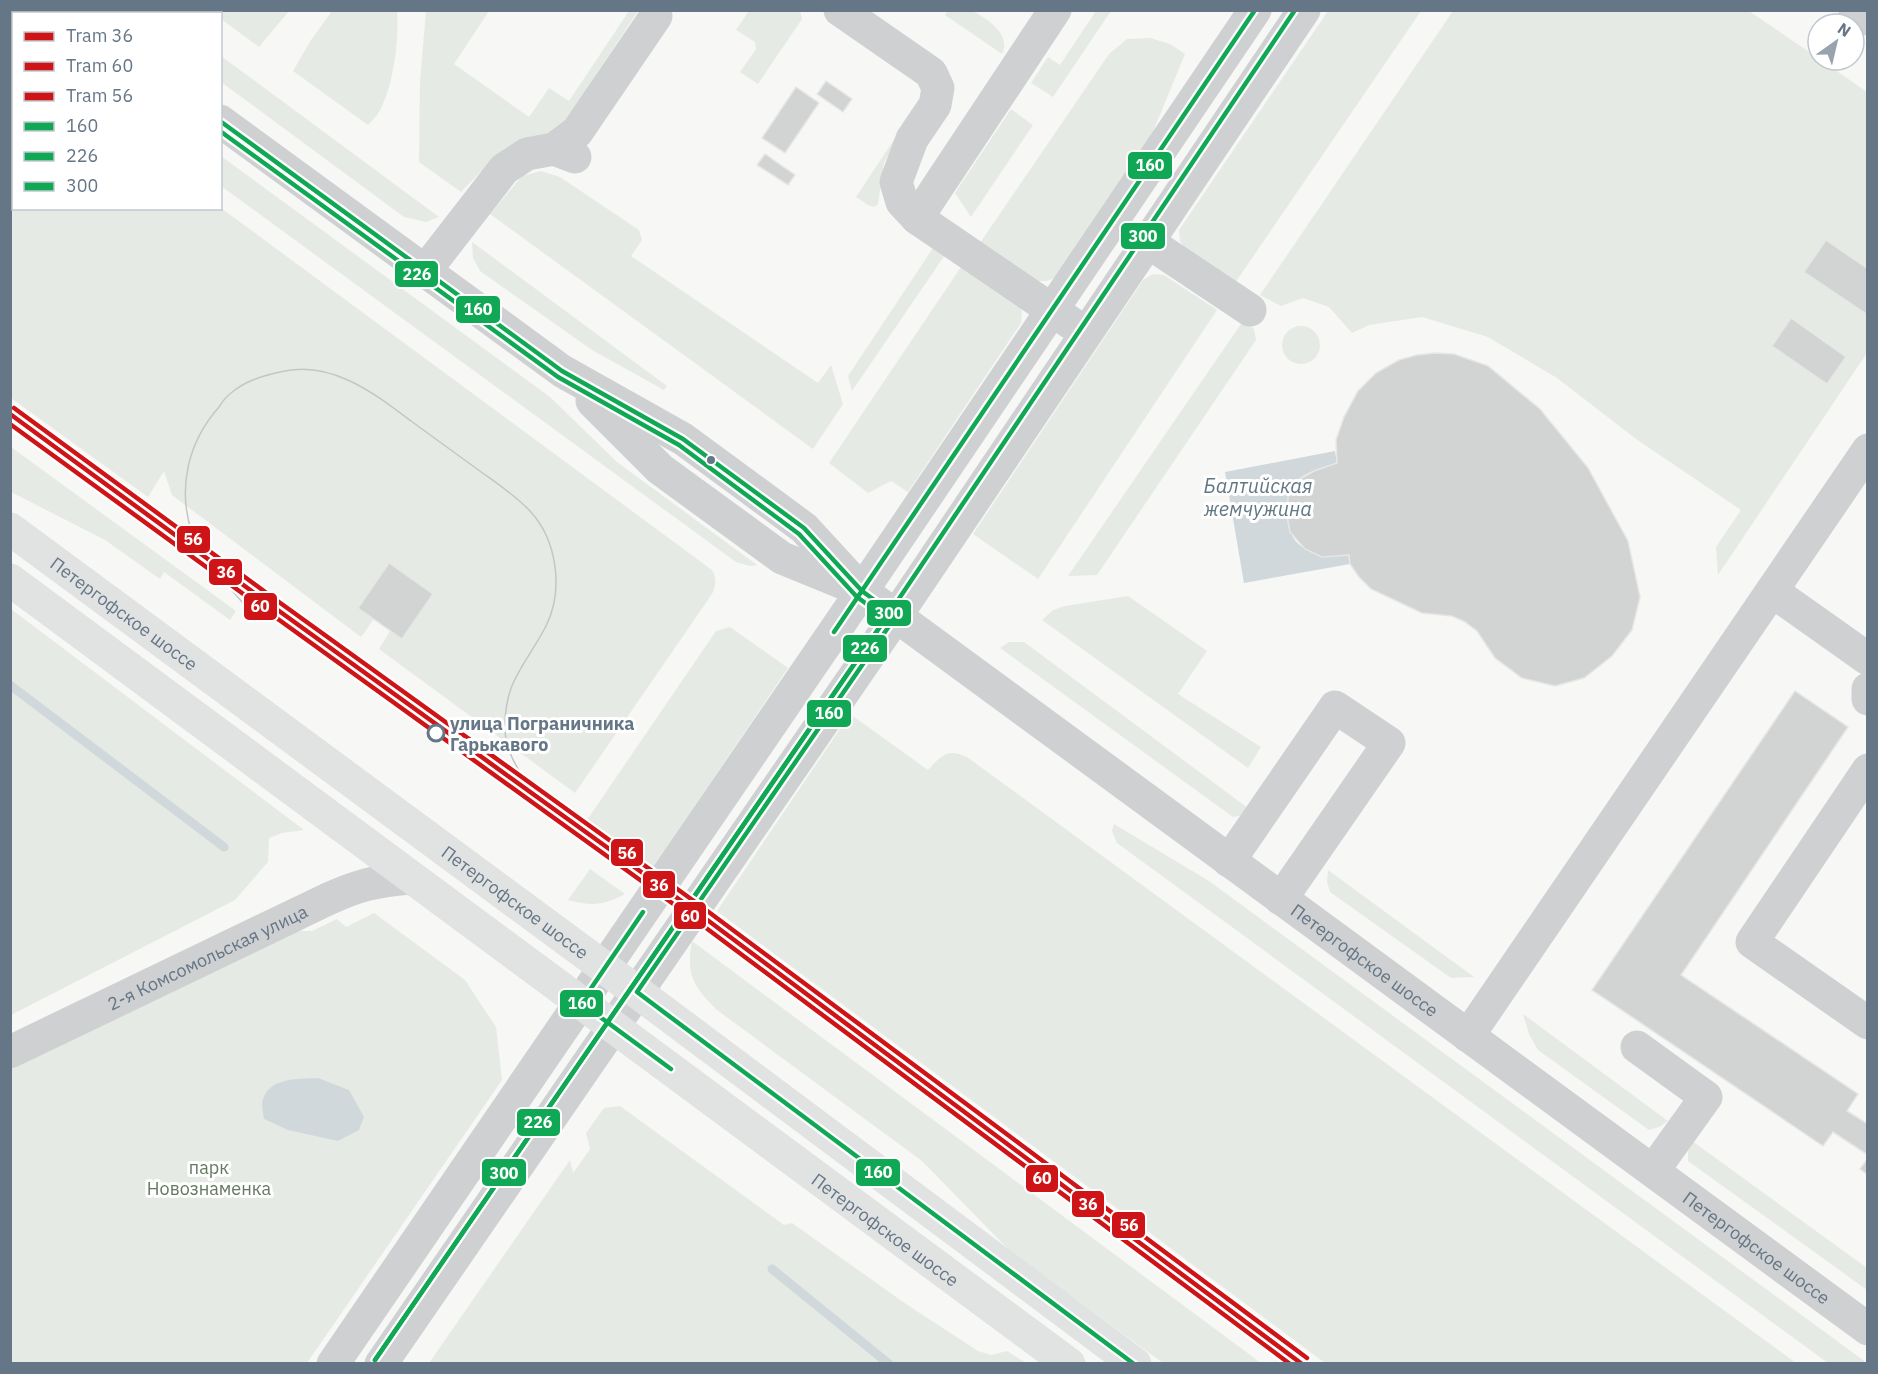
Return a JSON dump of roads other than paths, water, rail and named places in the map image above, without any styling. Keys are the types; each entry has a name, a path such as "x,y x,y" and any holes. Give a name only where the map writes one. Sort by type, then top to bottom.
{"main road":[{"name":"Петергофское шоссе","path":"10,530 637,992 1135,1364"},
{"name":"Петергофское шоссе","path":"10,580 1069,1364"}],"street":[{"path":"840,10 931,73 938,88 934,105 912,139 896,182 902,202 917,218 1086,334"},
{"path":"917,218 1055,10"},
{"path":"333,1364 1256,10"},
{"path":"381,1364 896,616 1304,10"},
{"path":"1855,10 1868,19"},
{"path":"425,271 504,169 527,154 564,153 656,16"},
{"name":"Петергофское шоссе","path":"222,122 562,371 683,439 804,528 862,591 1868,1329"},
{"path":"1148,243 1250,310"},
{"path":"1468,1036 1868,450"},
{"path":"1772,591 1868,659"},
{"path":"1868,689 1868,699"},
{"path":"1229,861 1335,707 1389,743 1281,899"},
{"path":"1868,770 1752,942 1868,1023"},
{"name":"2-я Комсомольская улица","path":"10,1052 353,888 379,880 410,878"},
{"path":"1637,1047 1706,1097 1653,1171"}],"water":[{"name":"Балтийская жемчужина","path":"1335,451 1337,463 1306,474 1298,480 1289,496 1287,518 1293,537 1299,544 1307,549 1349,555 1350,564 1244,583 1225,472"},
{"path":"318,1078 349,1090 364,1117 359,1130 338,1141 288,1130 264,1119 262,1101 272,1087 294,1079"}],"waterway":[{"path":"10,685 224,847"},
{"path":"772,1269 889,1364"}],"tram line":[{"path":"242,602 203,557 193,537 188,516 186,483 188,466 200,435 229,395 248,382 267,375 298,369 316,370 350,381 397,410 511,494 530,511 546,536 555,566 555,597 552,612 512,685 508,698 505,729 508,747 515,764 534,795"},
{"name":"56","path":"14,408 698,904 1307,1358"},
{"name":"36","path":"10,414 694,910 1302,1364"},
{"name":"60","path":"10,424 690,916 1290,1364"}],"place":[{"name":"улица Пограничника Гарькавого","path":"436,733"}],"park label":[{"name":"парк Новознаменка","path":"209,1177"}]}
